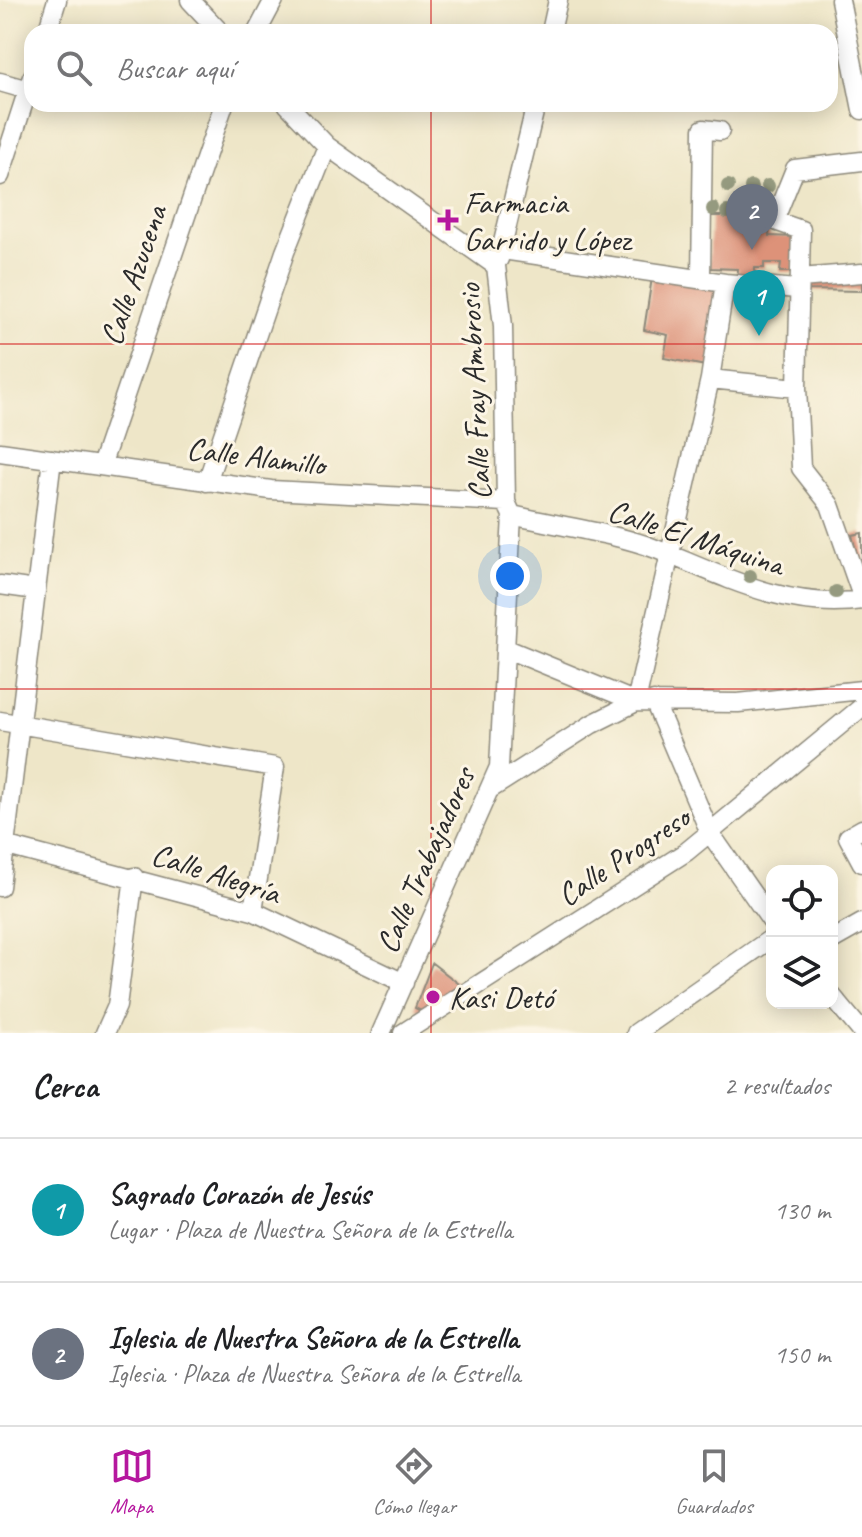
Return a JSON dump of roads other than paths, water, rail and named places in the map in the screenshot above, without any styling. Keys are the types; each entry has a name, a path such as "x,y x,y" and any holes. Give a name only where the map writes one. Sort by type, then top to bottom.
{"street":[{"path":"50,24 57,0"},
{"path":"190,0 212,24"},
{"path":"261,24 274,0"},
{"path":"553,24 558,0"},
{"path":"840,0 862,110"},
{"path":"0,82 24,84"},
{"path":"0,176 24,102"},
{"name":"Calle Azucena","path":"101,466 221,112"},
{"path":"295,112 327,146 500,258 725,283 798,283 862,273"},
{"name":"Calle Fray Ambrosio","path":"509,509 500,258 534,112"},
{"path":"701,278 711,130"},
{"path":"207,482 285,252 327,146"},
{"path":"862,161 795,169 776,216 778,222 801,230 797,388 801,468 830,505 862,598"},
{"path":"725,283 710,379 669,556 645,702 710,833 766,913"},
{"path":"733,293 790,300 794,307 794,362 790,381 783,383 730,377 721,363 733,293"},
{"path":"710,379 797,388"},
{"name":"Calle Alamillo","path":"0,452 207,482 509,509"},
{"path":"0,887 52,459"},
{"name":"Calle El Máquina","path":"509,509 655,549 762,593 837,604 862,598"},
{"name":"Calle Trabajadores","path":"381,1033 492,788 501,745 507,649 509,509"},
{"path":"0,585 36,590"},
{"path":"507,649 645,702 738,703 862,690"},
{"path":"492,788 592,724 645,702"},
{"name":"Calle Progreso","path":"403,1033 671,867 862,707"},
{"path":"0,721 275,767 253,911"},
{"path":"862,829 848,837 862,863"},
{"name":"Calle Alegría","path":"3,844 253,911 404,983"},
{"path":"105,1033 117,1006 134,877"},
{"path":"837,937 862,923"},
{"path":"636,1033 766,942"},
{"path":"838,1003 862,1032"}],"place":[{"name":"Farmacia Garrido y López","path":"448,220"},
{"name":"Iglesia de Nuestra Señora de la Estrella","path":"752,250"},
{"name":"Sagrado Corazón de Jesús","path":"759,336"},
{"name":"Kasi Detó","path":"433,997"}]}
